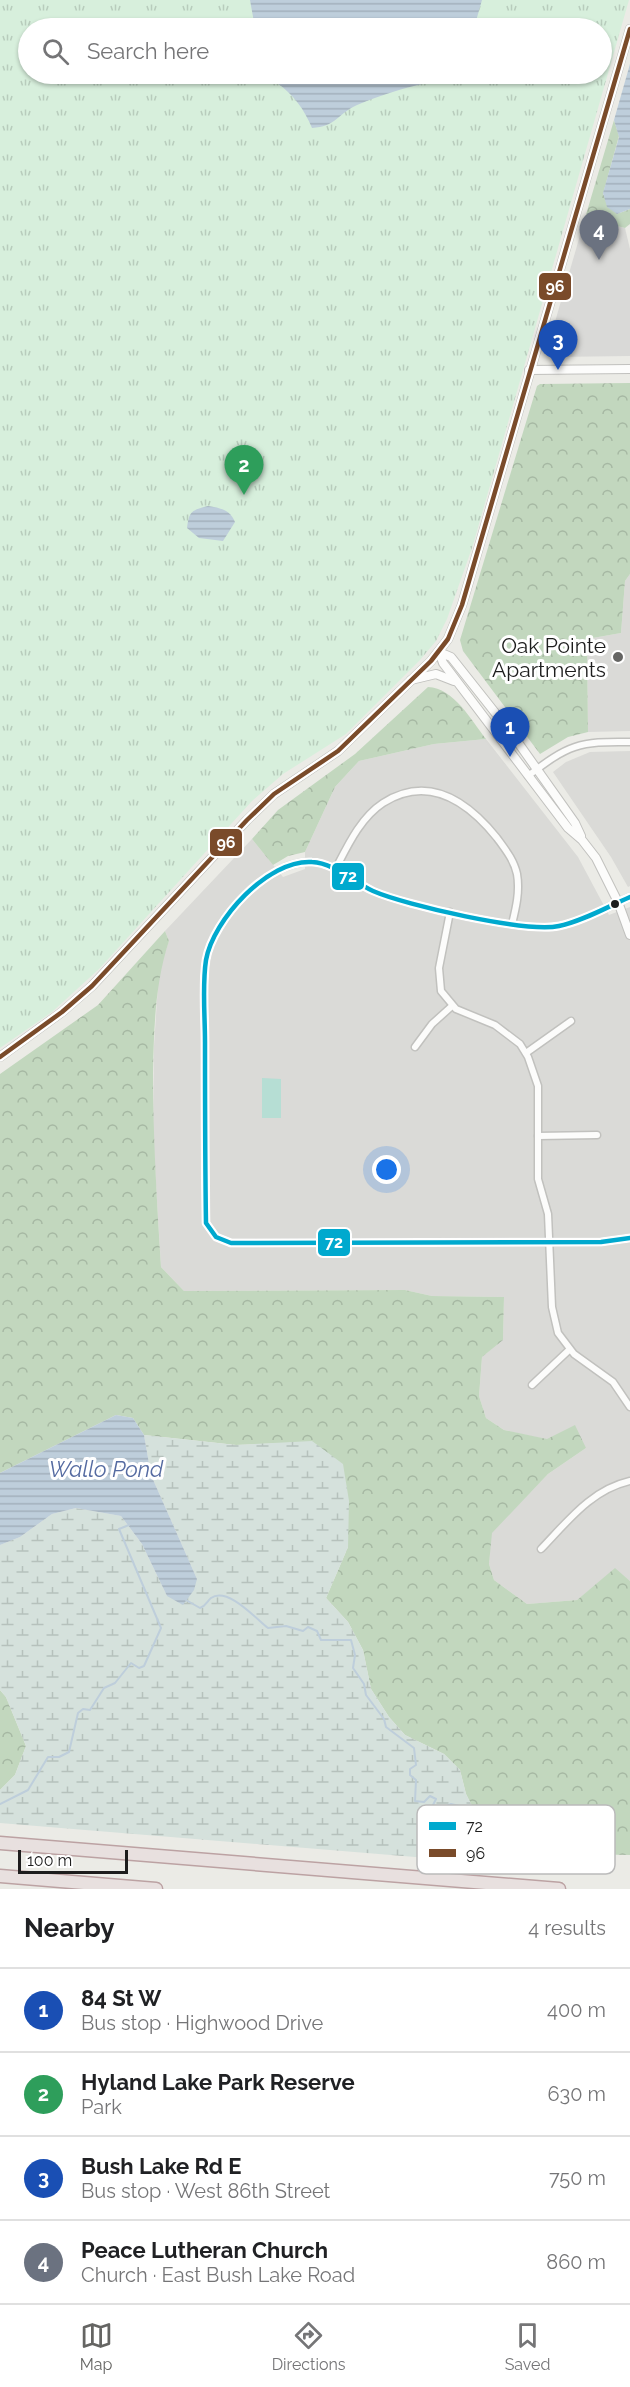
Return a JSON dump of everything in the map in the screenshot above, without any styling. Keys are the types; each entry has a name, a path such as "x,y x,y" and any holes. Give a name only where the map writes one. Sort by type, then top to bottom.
{"highway":[{"path":"0,1840 558,1889"},
{"path":"0,1876 156,1889"}],"street":[{"path":"0,1057 63,1012 92,986 267,800 338,751 439,652 448,639 462,605 630,29"},
{"path":"529,370 630,369"},
{"path":"439,652 443,663 528,776 568,828 582,840 596,858 618,902 630,935"},
{"path":"439,652 451,657 537,769 575,823 582,840"},
{"path":"410,681 436,674 459,685"},
{"path":"528,776 552,757 575,745 630,742"},
{"path":"335,870 361,825 382,804 412,792 443,794 470,809 512,861 518,885 512,924"},
{"path":"630,897 558,926 542,928 450,912 373,891 335,870 313,862 291,864 270,874 228,913 218,928 207,960 206,1223 216,1237 231,1243 550,1243 601,1242 630,1238"},
{"path":"450,912 439,980 441,991 452,1006 508,1034 525,1053 538,1086 538,1179 548,1214 554,1320 558,1333 569,1350 614,1382 630,1407"},
{"path":"415,1047 432,1024 452,1006"},
{"path":"525,1053 572,1021"},
{"path":"538,1136 597,1135"},
{"path":"532,1385 569,1350"},
{"path":"541,1548 594,1496 605,1489 630,1481"}],"shaded area":[{"path":"585,218 625,228 630,249 630,356 554,357 546,353"},
{"path":"630,574 630,731 588,732 587,639 621,633 625,581"},
{"path":"486,739 578,857 609,915 630,907 630,1581 615,1569 577,1600 527,1604 494,1580 489,1564 491,1533 548,1474 586,1448 504,1430 486,1418 479,1396 482,1357 503,1339 504,1297 432,1296 405,1290 184,1291 161,1267 153,1134 154,1046 159,970 169,941 165,931 252,839 283,877 305,869 305,852 335,787 359,761 434,744"},
{"path":"630,751 630,886 628,887 611,857 553,772 566,762 590,752"},
{"path":"262,1078 281,1079 281,1118 262,1118"}],"green space":[{"path":"0,0 629,0 612,59 612,18 18,18 18,84 605,84 473,545 447,619 436,641 346,734 283,774 252,801 99,969 52,1012 0,1048"},
{"path":"614,120 619,136 603,194 617,214 630,209 630,224 625,228 585,218"},
{"path":"630,383 630,574 625,581 621,633 587,639 588,732 568,737 540,754 463,651 460,640 537,386 540,384"},
{"path":"428,687 446,693 454,699 486,739 434,744 359,761 335,787 305,852 288,856 273,865 252,839 278,810 355,754"},
{"path":"165,931 169,941 158,990 155,1023 154,1146 161,1267 184,1291 405,1290 432,1296 504,1297 503,1340 482,1357 479,1396 486,1418 504,1430 547,1439 575,1425 586,1448 548,1474 492,1533 489,1564 494,1580 527,1604 577,1600 615,1568 630,1581 630,1855 615,1855 615,1805 472,1805 460,1770 444,1754 405,1735 389,1717 371,1689 363,1650 348,1622 326,1598 348,1547 312,1442 236,1445 144,1435 133,1418 116,1415 0,1473 0,1074 98,1005"},
{"path":"144,1435 236,1445 312,1441 343,1464 349,1501 348,1547 326,1598 348,1622 363,1650 371,1689 389,1717 405,1735 444,1754 460,1770 472,1805 417,1805 417,1857 0,1823 0,1790 15,1775 26,1746 6,1697 0,1690 0,1545 20,1537 52,1514 76,1508 121,1516 142,1544 167,1596 197,1579 151,1475"},
{"path":"0,1690 6,1697 26,1746 15,1775 0,1790"}],"water":[{"path":"250,0 482,0 477,18 253,18"},
{"path":"630,64 630,209 617,214 607,207 603,193 619,137 614,120"},
{"path":"278,84 420,84 375,98 353,107 331,123 312,128 306,115 289,92"},
{"path":"208,506 224,510 235,522 223,541 199,538 187,528 192,512"},
{"name":"Wallo Pond","path":"116,1415 133,1418 144,1435 151,1475 197,1579 194,1590 183,1605 167,1596 142,1544 121,1516 76,1508 52,1514 20,1537 0,1545 0,1473"}],"waterway":[{"path":"0,1804 28,1790 48,1757 59,1757 69,1752 78,1713 83,1709 90,1710 104,1688 115,1683 131,1663 139,1668 144,1666 161,1628 119,1529 129,1525"},
{"path":"186,1600 200,1608 211,1598 226,1596 268,1628 286,1626 303,1631 308,1627 317,1631 321,1640 351,1640 355,1655 353,1668 364,1684 366,1695 384,1719 386,1727 414,1748 416,1765 410,1769 410,1775 416,1780 415,1801 424,1802 430,1796 436,1799 433,1805"},
{"path":"449,1805 455,1805"}],"transit line":[{"name":"96","path":"0,1057 62,1012 92,986 247,820 274,794 338,751 431,661 448,639 462,605 630,29"},
{"name":"72","path":"630,897 568,924 543,927 521,925 494,922 389,897 320,863 295,864 278,870 261,881 245,895 219,927 206,960 204,990 206,1223 216,1237 231,1243 601,1242 630,1238"}],"place":[{"name":"Peace Lutheran Church","path":"599,260"},
{"name":"Bush Lake Rd E","path":"558,370"},
{"name":"Hyland Lake Park Reserve","path":"244,495"},
{"name":"Oak Pointe Apartments","path":"618,657"},
{"name":"84 St W","path":"510,757"}]}
